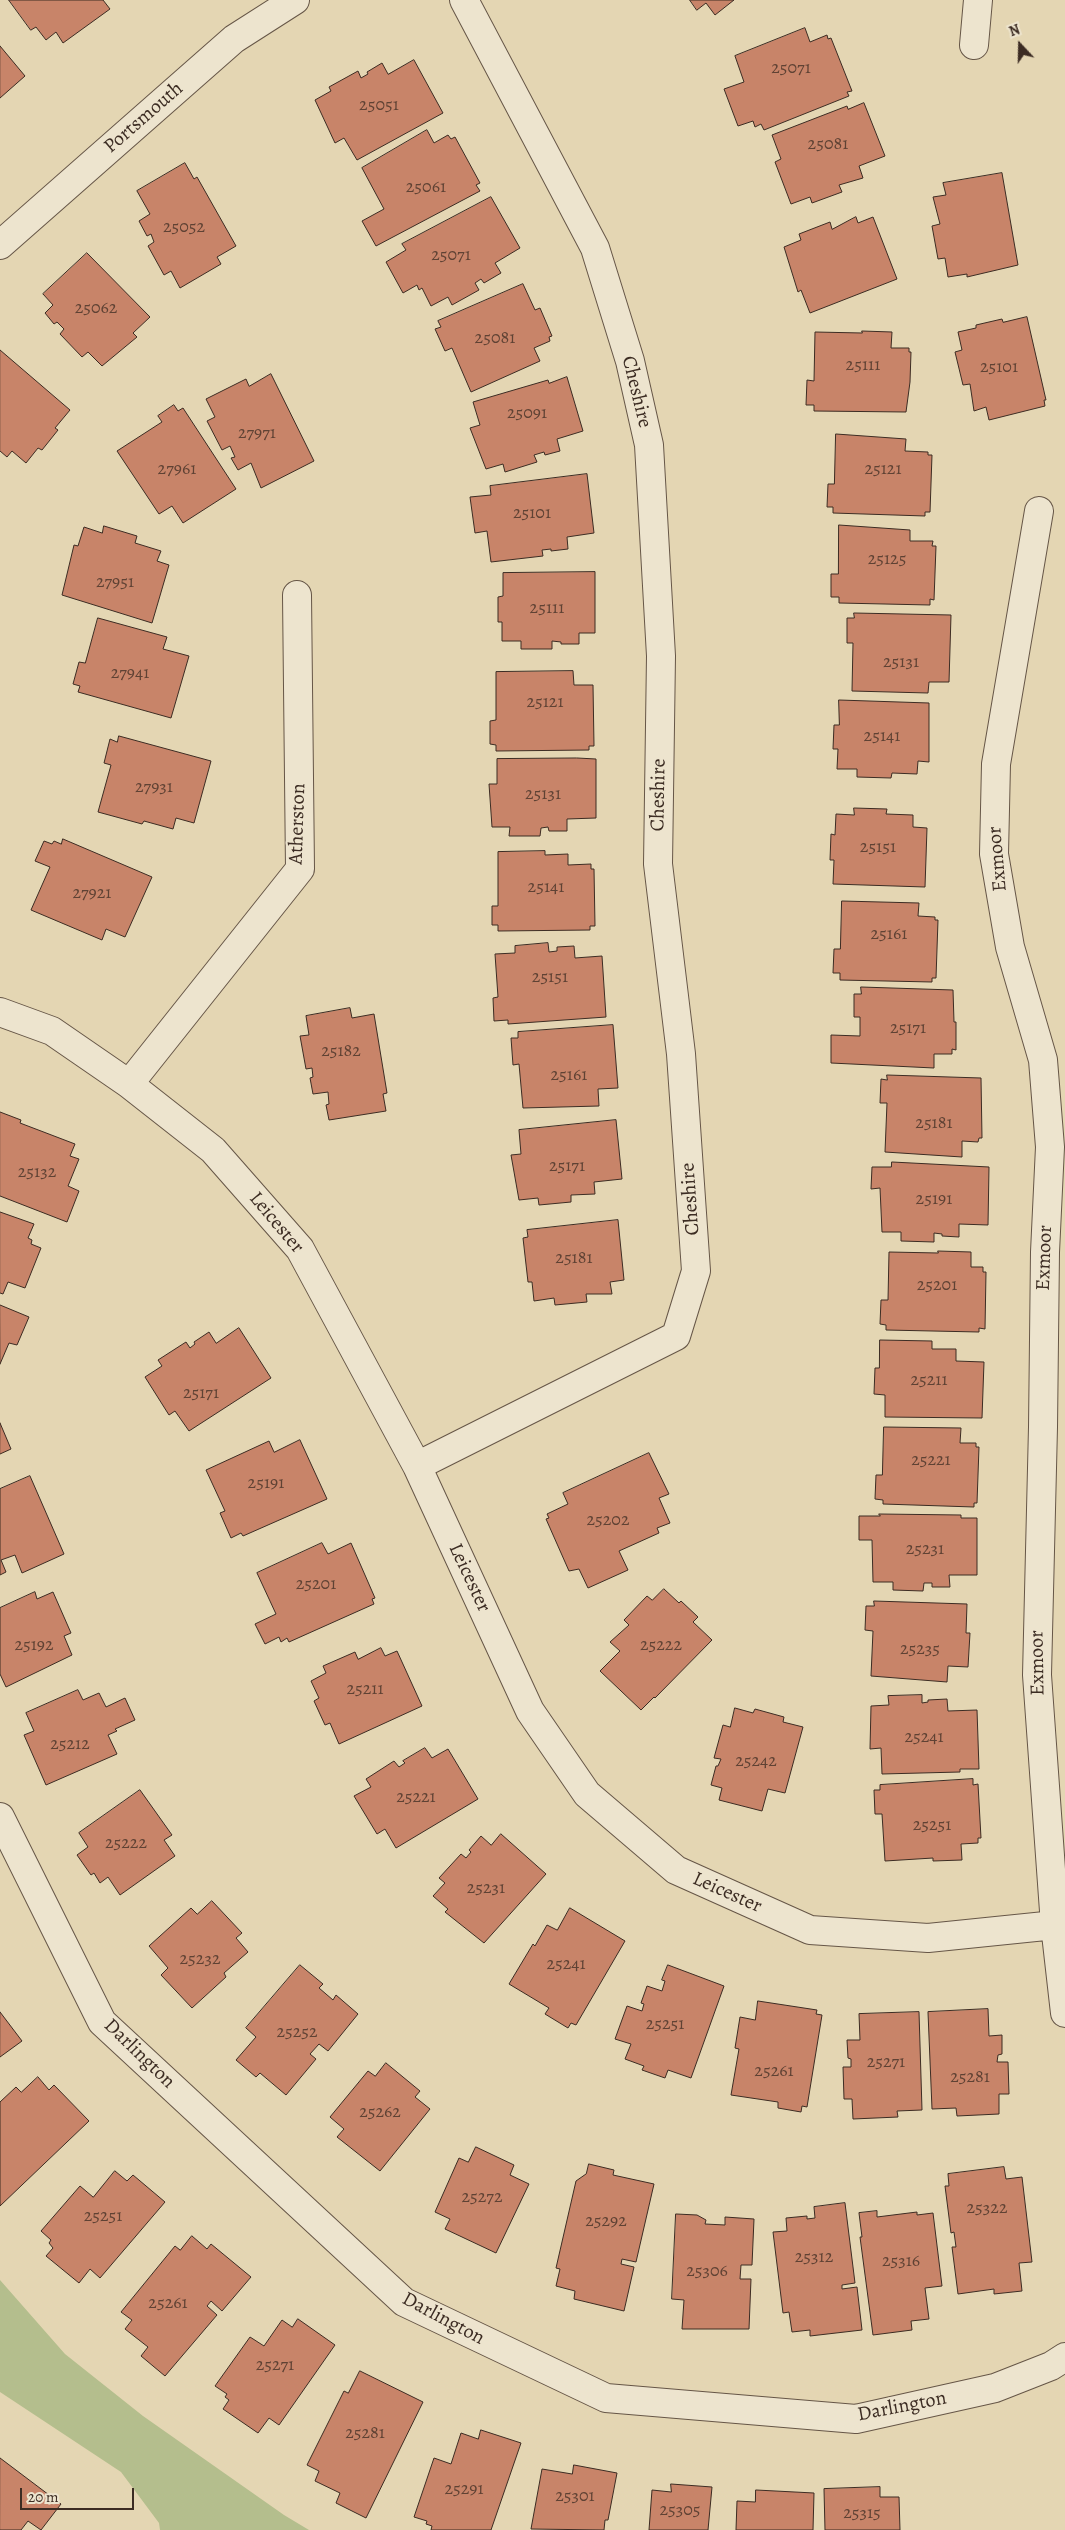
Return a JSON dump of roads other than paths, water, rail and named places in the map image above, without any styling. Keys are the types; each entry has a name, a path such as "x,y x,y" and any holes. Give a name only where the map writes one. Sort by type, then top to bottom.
{"street":[{"name":"Portsmouth","path":"0,245 234,39 295,0"},
{"name":"Cheshire","path":"417,1466 676,1336 696,1271 681,1054 658,864 661,656 649,445 630,361 595,248 464,0"},
{"path":"974,45 978,0"},
{"name":"Exmoor","path":"1039,512 996,764 994,854 1010,947 1043,1060 1050,1147 1045,1252 1037,1675 1055,1925 1065,2013"},
{"name":"Atherston","path":"129,1084 300,869 297,595"},
{"name":"Leicester","path":"0,1012 52,1031 129,1084 213,1150 300,1248 417,1466 530,1711 587,1794 676,1870 810,1930 928,1938 1055,1925"},
{"name":"Darlington","path":"0,1817 102,2022 404,2302 606,2398 856,2419 995,2388 1051,2366 1065,2357"}]}
